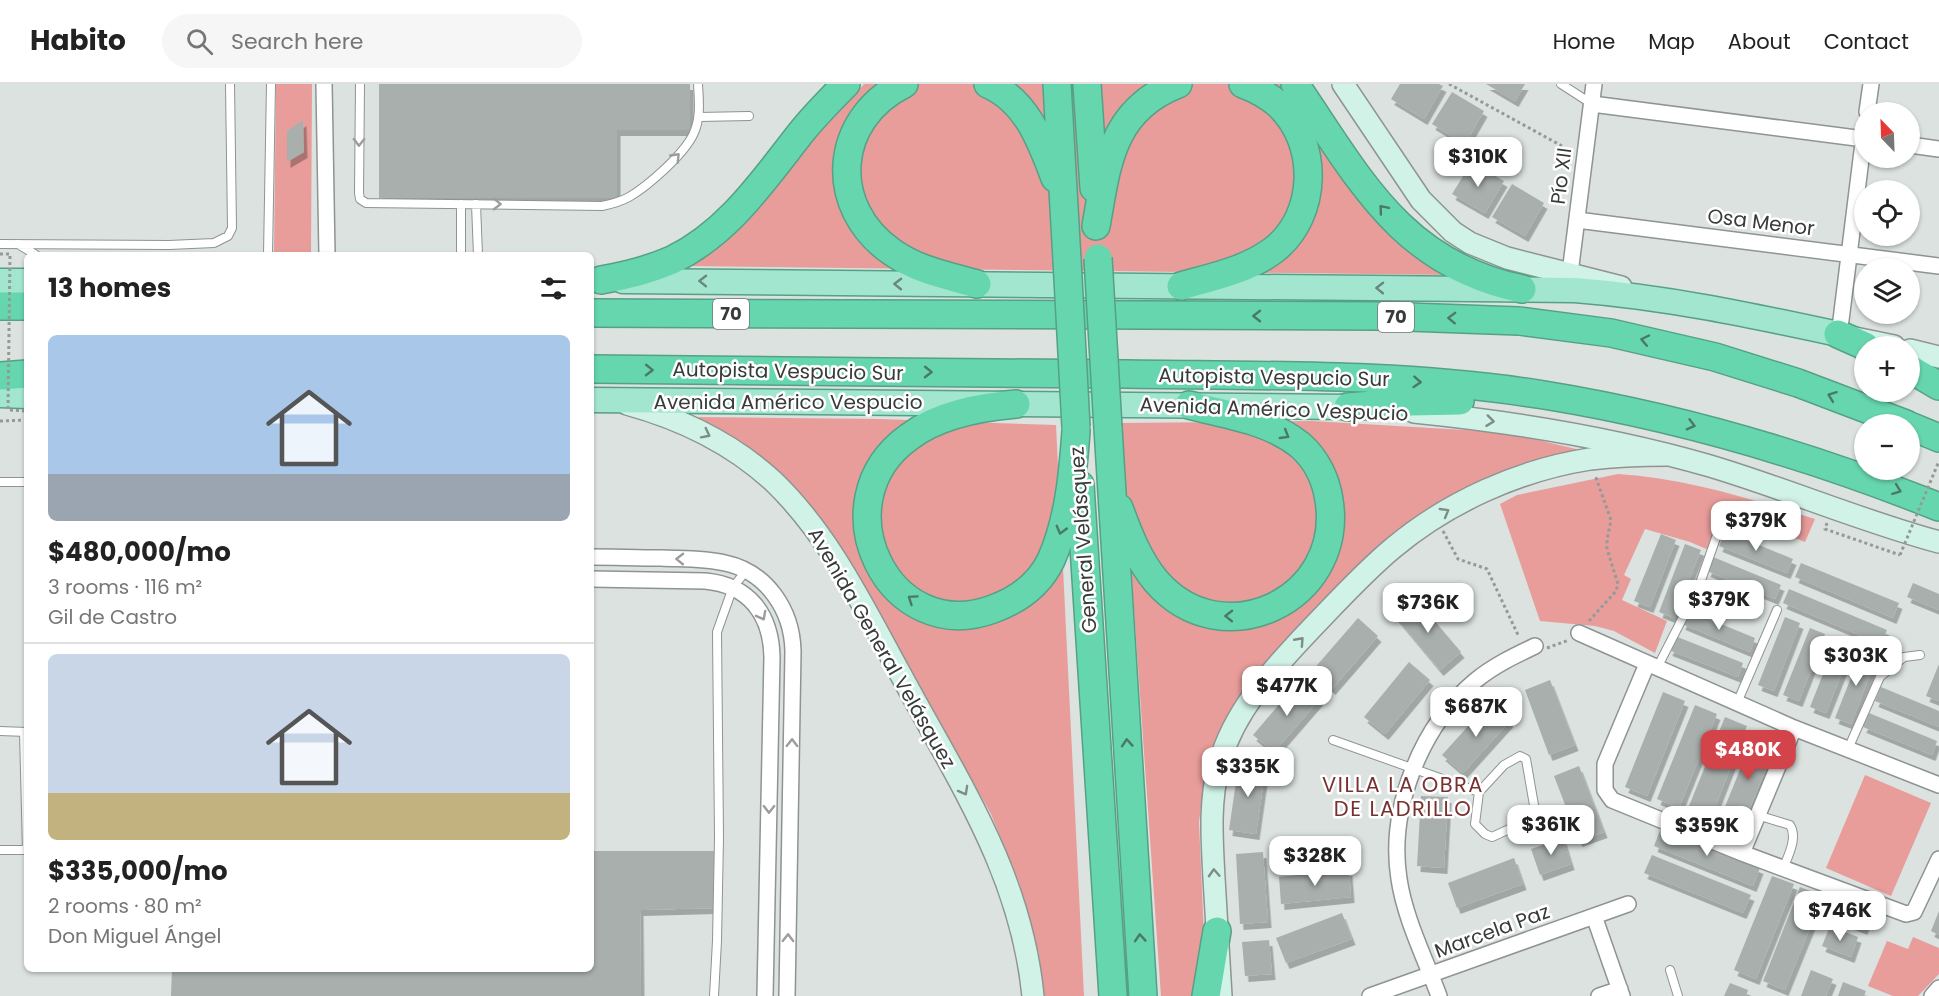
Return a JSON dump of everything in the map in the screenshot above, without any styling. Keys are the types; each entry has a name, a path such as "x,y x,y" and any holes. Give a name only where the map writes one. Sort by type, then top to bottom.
{"highway":[{"path":"596,280 633,274 659,265 679,256 711,236 743,206 816,114 846,84"},
{"path":"904,84 874,104 853,135 846,171 851,198 871,234 890,251 923,269 977,284"},
{"path":"988,84 1015,103 1032,126 1048,160 1065,208"},
{"name":"General Velásquez","path":"1057,84 1076,429 1113,996"},
{"name":"General Velásquez","path":"1087,84 1143,996"},
{"path":"1096,226 1107,165 1117,136 1142,104 1159,92 1178,84"},
{"path":"1181,286 1243,267 1268,254 1292,231 1304,204 1308,175 1300,135 1279,105 1243,84"},
{"path":"1295,84 1363,183 1402,230 1433,253 1461,269 1491,282 1522,289"},
{"path":"0,306 24,306"},
{"name":"70","path":"594,313 1380,316 1519,321 1611,333 1715,357 1787,379 1879,414"},
{"path":"1838,334 1854,341"},
{"path":"0,360 24,361"},
{"name":"Autopista Vespucio Sur","path":"594,369 1304,376 1402,380 1483,387 1544,395 1634,412 1776,448 1939,507"},
{"path":"0,376 24,374"},
{"path":"1920,375 1939,386"},
{"path":"1348,407 1447,401 1561,410 1634,412"},
{"path":"1016,404 972,410 950,416 919,430 889,454 875,478 867,513 871,549 889,579 907,597 922,606 944,613 978,613 1011,602 1038,580 1050,560 1063,524 1071,480 1076,429"},
{"path":"1111,488 1130,535 1148,570 1172,597 1186,606 1221,616 1248,615 1276,607 1289,599 1308,581 1321,561 1326,548 1330,520 1328,494 1315,463 1302,447 1271,427 1189,405"},
{"name":"70","path":"1920,430 1939,438"},
{"path":"1206,996 1217,931"},
{"path":"1102,996 1109,937"}],"main road":[{"path":"1343,84 1421,200 1442,222 1470,243 1507,258 1662,298 1854,337"},
{"path":"596,280 1522,289 1575,290 1662,298"},
{"path":"0,281 24,281"},
{"path":"1920,352 1939,357"},
{"path":"0,395 24,396"},
{"name":"Avenida Américo Vespucio","path":"601,400 1348,407 1401,411 1504,423 1600,439 1667,455 1747,478 1879,524 1939,542"},
{"name":"Avenida General Velásquez","path":"601,400 671,418 723,444 773,482 819,535 844,575 991,842 1017,910 1027,951 1033,996"},
{"path":"1221,996 1212,841 1213,792 1223,752 1239,715 1268,678 1360,579 1392,549 1435,518 1497,486 1546,469 1589,459 1667,455"}],"street":[{"path":"324,84 327,252"},
{"name":"Pío XII","path":"1570,273 1594,84"},
{"path":"1868,102 1871,84"},
{"path":"1592,105 1854,137"},
{"path":"1920,146 1939,149"},
{"path":"1838,334 1860,168"},
{"name":"Osa Menor","path":"1577,220 1939,266"},
{"path":"594,557 704,559 726,563 746,571 766,585 780,602 788,620 793,640 787,996"},
{"path":"704,559 705,581"},
{"path":"594,579 705,581 733,588 750,599 766,623 772,644 765,996"},
{"path":"1579,633 1794,728 1939,785"},
{"path":"1438,996 1403,899 1396,840 1400,812 1414,769 1437,725 1462,693 1486,672 1535,646"},
{"path":"1652,666 1605,764 1605,790 1612,800 1899,913 1914,912 1939,859"},
{"path":"1742,853 1794,728"},
{"name":"Marcela Paz","path":"1370,996 1628,904"},
{"path":"1594,916 1621,992 1599,996"},
{"path":"1932,996 1939,988"}],"lane":[{"path":"0,243 169,245 214,243 224,240 232,228 230,84"},
{"path":"268,252 271,84"},
{"path":"360,84 358,194 360,199 366,203 602,206 630,197 678,157 693,135 699,117 698,84"},
{"path":"1561,84 1592,105"},
{"path":"699,117 749,116"},
{"path":"461,204 462,252"},
{"path":"476,204 478,252"},
{"path":"17,244 31,252"},
{"path":"0,482 24,482"},
{"path":"1652,666 1699,586 1724,515"},
{"path":"714,996 719,837 717,632 733,588 746,571"},
{"path":"1699,586 1736,598"},
{"path":"1737,703 1777,610"},
{"path":"1848,749 1880,676 1904,657 1920,655"},
{"path":"0,731 24,732"},
{"path":"1333,740 1479,792"},
{"path":"1520,756 1526,759 1535,811 1531,819 1492,837 1485,834 1475,824 1479,792 1504,765 1520,756"},
{"path":"1757,815 1790,825 1793,831 1794,837 1783,869"},
{"path":"0,850 24,850"},
{"path":"1670,969 1678,996"}],"path":[{"path":"1449,84 1562,146"},
{"path":"0,254 10,254 8,411 24,411"},
{"path":"0,421 24,420"},
{"path":"1435,518 1458,559 1487,569 1518,637 1529,632 1535,646 1551,648 1566,643 1579,633 1616,591 1618,584 1607,549 1611,520 1589,459"},
{"path":"1833,507 1825,529 1900,555 1939,461"}],"shaded area":[{"path":"276,84 312,84 311,252 274,252"},
{"path":"864,84 1285,84 1454,275 681,266 747,213"},
{"path":"697,417 880,419 1056,425 1084,996 1041,996 1039,954 1019,882 991,814 912,675 785,482 743,443"},
{"path":"1312,421 1482,431 1529,438 1589,452 1522,464 1481,482 1304,623 1228,715 1206,769 1199,822 1204,936 1198,974 1192,996 1161,996 1121,423"},
{"path":"1618,474 1693,485 1815,519 1805,542 1748,519 1729,521 1711,551 1690,542 1645,529 1624,575 1631,579 1622,600 1667,621 1655,653 1614,631 1595,626 1540,621 1500,504 1517,495"},
{"path":"1865,775 1931,803 1891,896 1826,868"},
{"path":"1913,937 1939,948 1939,974 1918,996 1893,996 1868,986 1887,941 1908,949"}],"building":[{"path":"379,84 690,84 690,130 617,130 617,198 379,198"},
{"path":"1400,84 1439,84 1443,86 1424,119 1391,99"},
{"path":"1486,84 1525,84 1515,101"},
{"path":"1452,92 1484,111 1465,144 1432,124"},
{"path":"303,120 304,152 287,162 287,131"},
{"path":"1472,162 1504,181 1485,213 1452,194"},
{"path":"1512,184 1544,203 1525,236 1492,217"},
{"path":"1725,531 1793,559 1787,573 1719,546"},
{"path":"1661,534 1676,540 1650,607 1634,601"},
{"path":"1685,544 1701,550 1674,618 1659,612"},
{"path":"1713,557 1781,585 1775,599 1707,571"},
{"path":"1801,563 1899,603 1893,618 1795,577"},
{"path":"1913,583 1939,594 1939,610 1907,597"},
{"path":"1789,589 1887,630 1881,644 1783,603"},
{"path":"1416,599 1461,652 1440,670 1395,616"},
{"path":"1687,610 1755,638 1750,652 1682,624"},
{"path":"1785,617 1800,623 1774,691 1758,685"},
{"path":"1358,618 1378,636 1332,689 1312,671"},
{"path":"1810,628 1825,634 1799,701 1783,695"},
{"path":"1675,636 1743,663 1738,677 1669,650"},
{"path":"1837,639 1853,645 1826,713 1810,707"},
{"path":"1862,650 1877,656 1851,724 1835,718"},
{"path":"1409,662 1430,680 1385,734 1364,717"},
{"path":"1939,664 1939,701 1926,696"},
{"path":"1550,680 1575,745 1549,755 1525,690"},
{"path":"1299,681 1320,699 1274,752 1253,735"},
{"path":"1881,687 1939,711 1939,727 1875,701"},
{"path":"1663,692 1685,701 1647,796 1625,787"},
{"path":"1489,703 1510,721 1463,773 1442,755"},
{"path":"1695,705 1717,714 1679,808 1657,799"},
{"path":"1869,713 1937,741 1932,755 1863,727"},
{"path":"1725,717 1747,726 1710,820 1687,811"},
{"path":"1756,730 1778,738 1740,833 1718,824"},
{"path":"1239,761 1266,765 1256,834 1229,830"},
{"path":"1579,766 1604,832 1579,841 1554,776"},
{"path":"1421,796 1448,797 1444,868 1417,866"},
{"path":"1661,828 1760,868 1753,886 1654,846"},
{"path":"1563,838 1571,864 1540,875 1531,849"},
{"path":"594,851 714,851 713,908 640,910 641,996 171,996 172,972 594,972"},
{"path":"1263,852 1268,922 1240,924 1236,854"},
{"path":"1652,855 1751,895 1743,913 1644,873"},
{"path":"1514,858 1523,884 1457,908 1448,883"},
{"path":"1349,870 1351,897 1281,904 1279,877"},
{"path":"1772,876 1794,884 1756,979 1734,970"},
{"path":"1800,887 1823,896 1785,990 1763,981"},
{"path":"1843,898 1871,909 1864,929 1835,918"},
{"path":"1939,911 1939,935 1931,931"},
{"path":"1342,913 1352,939 1286,963 1276,938"},
{"path":"1830,926 1858,937 1851,957 1822,946"},
{"path":"1269,940 1272,974 1245,976 1242,942"},
{"path":"1811,970 1833,979 1826,996 1801,996"},
{"path":"1843,982 1866,991 1864,996 1838,996"},
{"path":"1730,983 1748,990 1746,996 1724,996"}],"district":[{"name":"VILLA LA OBRA DE LADRILLO","path":"1403,797"}]}
